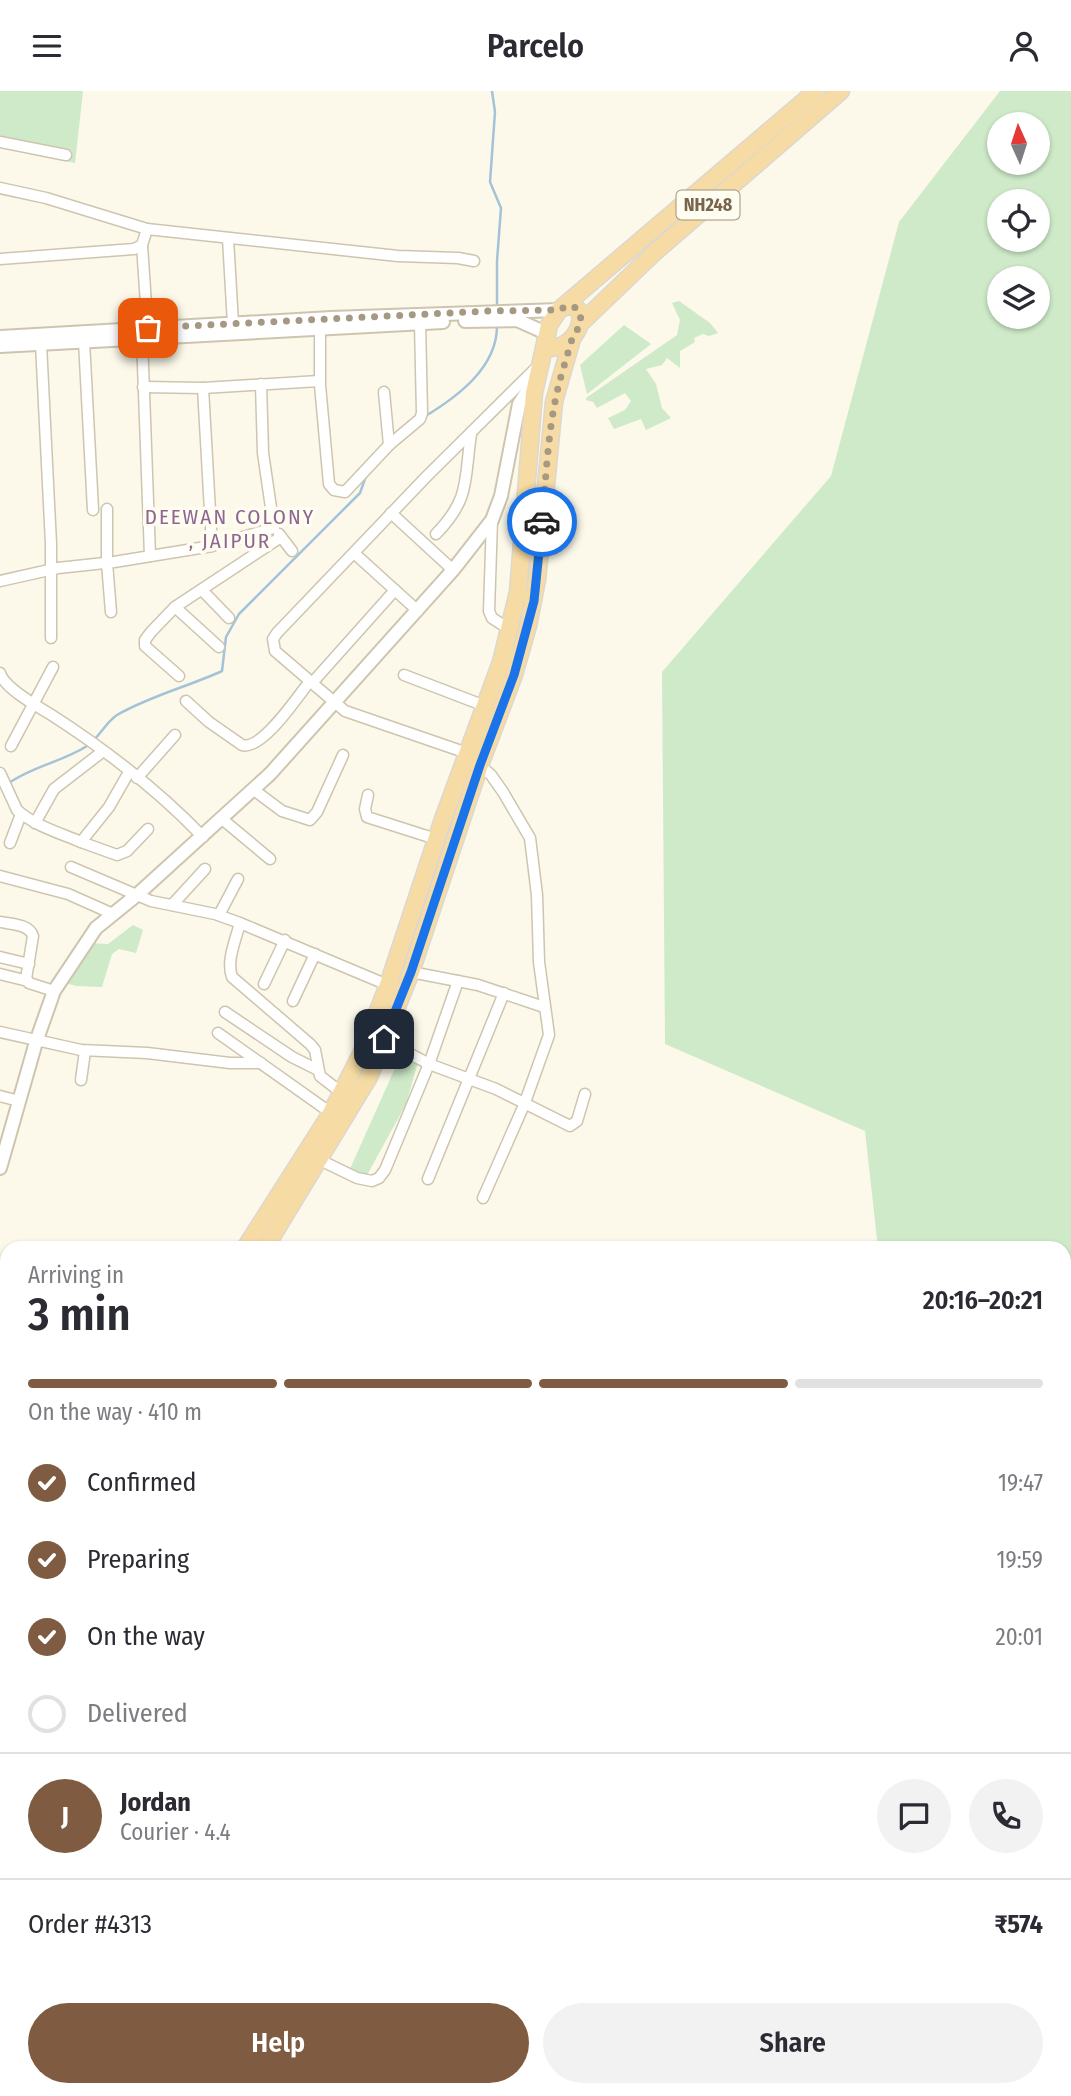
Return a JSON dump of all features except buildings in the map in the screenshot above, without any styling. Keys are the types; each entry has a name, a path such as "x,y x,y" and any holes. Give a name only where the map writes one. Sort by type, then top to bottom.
{"highway":[{"name":"NH248","path":"249,1241 331,1113 372,1029 436,839 501,662 518,592 536,383 546,336 560,309 816,91"},
{"name":"NH248","path":"269,1241 356,1102 384,1039 411,972 480,765 514,675 534,601 551,419 558,383 572,339 580,324 655,252 841,91"},
{"path":"560,309 567,306 577,308 580,324"},
{"path":"546,336 548,345 557,348 572,339"}],"street":[{"path":"0,155 2,143 66,155"},
{"path":"0,188 46,198 147,229 398,256 474,261"},
{"path":"147,229 142,245 146,335 143,387 150,556"},
{"path":"228,238 233,324"},
{"path":"0,259 134,249 142,245"},
{"path":"0,346 84,341 233,324 517,315 560,309"},
{"path":"517,315 546,336"},
{"path":"0,337 146,335 320,328 420,323 486,316"},
{"path":"320,328 319,381 329,484 334,490 345,492 389,445 420,419 420,323"},
{"path":"84,341 93,510"},
{"path":"41,344 51,571 51,638"},
{"path":"467,753 345,711 275,651 273,639 391,513 540,363"},
{"path":"143,387 203,388 319,381"},
{"path":"0,1168 36,1042 54,991 96,928 254,790 453,570 492,520 501,496 519,404 536,383"},
{"path":"261,384 263,453 277,533 292,551"},
{"path":"203,388 212,545"},
{"path":"384,392 389,445"},
{"path":"436,534 449,521 462,499 471,434"},
{"path":"107,509 111,613"},
{"path":"391,513 453,570"},
{"path":"492,520 489,611 492,618 509,629"},
{"path":"0,581 58,568 107,563 277,533"},
{"path":"179,676 147,649 144,643 151,632 174,607 202,590 277,533"},
{"path":"354,552 418,611"},
{"path":"202,590 229,618"},
{"path":"186,701 209,722 248,747 268,733 395,590"},
{"path":"174,607 219,647"},
{"path":"11,746 53,667"},
{"path":"0,674 1,678 32,703 153,790 203,837"},
{"path":"404,675 485,706"},
{"path":"81,842 133,775 174,735"},
{"path":"35,823 54,789 100,751"},
{"path":"254,790 282,811 310,820 317,812 343,755"},
{"path":"480,765 503,792 530,838 548,1035 524,1104 483,1198"},
{"path":"2,777 21,814 35,823 117,855 127,851 148,828"},
{"path":"368,795 365,809 367,817 436,839"},
{"path":"10,843 21,814"},
{"path":"222,819 270,859"},
{"path":"71,867 151,901 219,915 285,940 403,992"},
{"path":"172,905 205,869"},
{"path":"0,876 68,894 113,914"},
{"path":"219,915 238,879"},
{"path":"0,922 27,927 32,931 27,981"},
{"path":"240,923 230,962 232,977 315,1050 320,1076 342,1093"},
{"path":"264,984 285,940"},
{"path":"293,1001 315,954"},
{"path":"0,957 29,964"},
{"path":"411,972 504,993 544,1007"},
{"path":"0,974 54,991"},
{"path":"320,1160 364,1180 379,1178 385,1170 429,1064 458,981"},
{"path":"428,1179 504,993"},
{"path":"225,1012 292,1057 318,1070"},
{"path":"0,1032 85,1051 147,1053 230,1063 261,1063"},
{"path":"218,1033 331,1113"},
{"path":"384,1039 429,1064 496,1089 570,1126 577,1121 585,1094"},
{"path":"80,1080 85,1051"},
{"path":"0,1096 19,1101"}],"green space":[{"path":"0,91 83,91 75,163 0,148"},
{"path":"1000,91 1071,91 1071,1241 877,1241 865,1131 665,1044 662,672 831,476 899,222"},
{"path":"679,301 710,323 718,333 694,338 695,342 680,351 680,368 667,358 662,365 646,369 656,384 662,408 671,418 646,430 641,419 614,429 608,418 625,410 631,401 625,393 597,408 586,398 677,335 680,320 672,303"},
{"path":"624,325 651,344 587,394 580,365"},
{"path":"133,925 143,930 136,953 119,949 112,954 102,987 76,986 61,982 89,943 108,944"},
{"path":"400,1057 418,1062 406,1104 366,1177 350,1169"}],"waterway":[{"path":"492,91 495,112 490,182 501,208 497,308"},
{"path":"424,417 462,390 483,368 495,341 497,326"},
{"path":"9,783 87,746 113,718 130,708 222,671 226,637 239,614 360,493 366,476"}],"way so far":[{"path":"148,328 488,311 559,310 567,306 577,308 580,312 580,324 572,339 558,383 551,419 542,522"}],"district":[{"name":"DEEWAN COLONY , JAIPUR","path":"230,529"}],"route":[{"path":"384,1039 411,972 480,765 514,675 534,601 542,522"}]}
